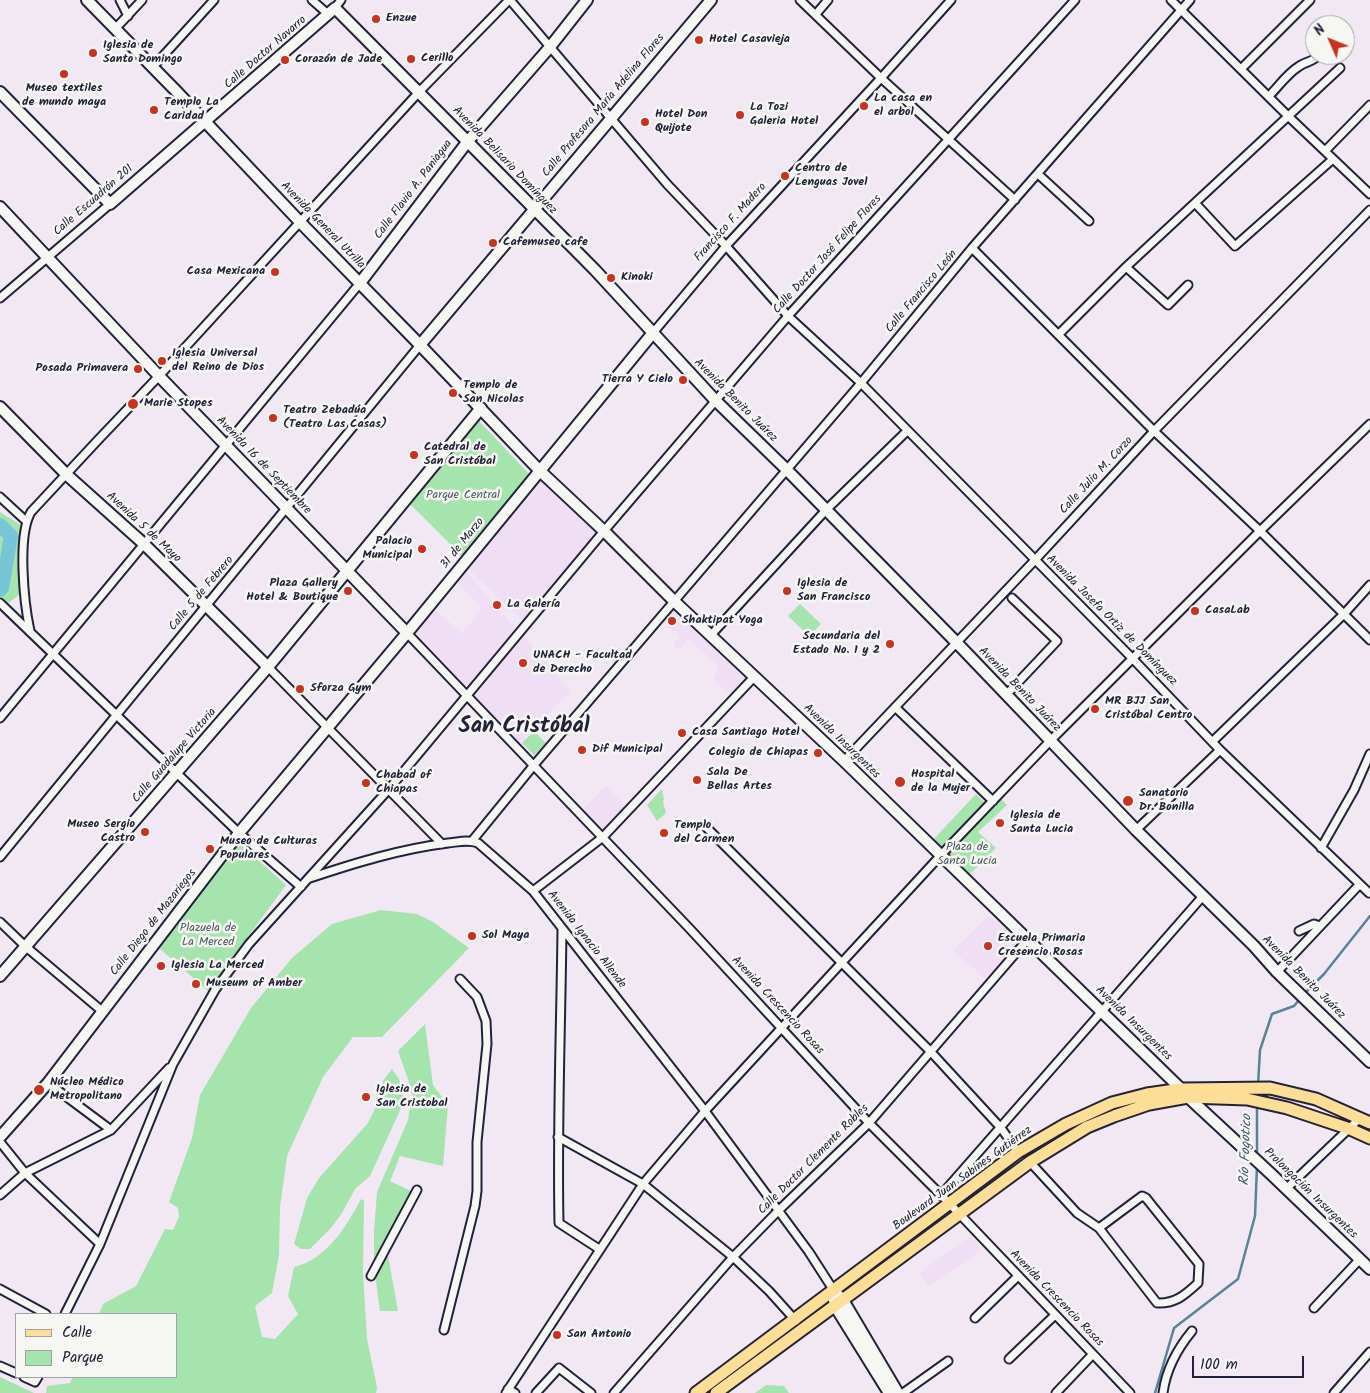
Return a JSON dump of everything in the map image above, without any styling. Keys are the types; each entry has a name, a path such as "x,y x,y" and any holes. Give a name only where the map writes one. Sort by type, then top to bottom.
{"main road":[{"name":"Boulevard Juan Sabines Gutiérrez","path":"696,1393 1018,1152 1066,1124 1112,1103 1147,1094 1185,1093 1249,1087 1270,1088 1316,1099 1365,1120"},
{"name":"Boulevard Juan Sabines Gutiérrez","path":"716,1393 1030,1162 1087,1127 1114,1116 1185,1093 1263,1102 1350,1129 1370,1138"}],"street":[{"name":"Avenida General Utrilla","path":"87,0 420,344 539,470"},
{"path":"120,0 128,16"},
{"path":"115,29 142,0"},
{"path":"153,67 214,0"},
{"path":"312,0 335,8"},
{"path":"30,631 24,602 23,566 26,521 31,512 159,376 419,92 509,0"},
{"name":"Avenida Josefa Ortiz de Domínguez","path":"509,0 667,184 726,246 788,316 861,384 1132,658 1220,750 1369,893"},
{"name":"Calle Flavio A. Paniagua","path":"360,283 468,141 550,47 587,0"},
{"name":"Calle Profesora María Adelina Flores","path":"420,344 533,208 711,0"},
{"path":"800,0 881,78 1015,200"},
{"path":"816,14 828,0"},
{"name":"Francisco F. Madero","path":"539,470 726,246 951,0"},
{"name":"Calle Doctor José Felipe Flores","path":"173,1064 215,990 249,944 389,789 604,531 788,316 1075,0"},
{"path":"1171,0 1370,194"},
{"name":"Calle Francisco León","path":"472,841 534,765 786,469 861,384 972,248 1190,0"},
{"path":"1241,69 1310,0"},
{"name":"Avenida Belisario Domínguez","path":"335,8 595,270 652,334"},
{"name":"Calle Doctor Navarro","path":"204,122 335,8"},
{"path":"1269,96 1293,70 1305,63"},
{"path":"1059,334 1126,267 1340,68"},
{"path":"2,96 110,204"},
{"path":"1324,150 1370,105"},
{"name":"Calle Escuadrón 201","path":"0,298 204,122"},
{"path":"1195,202 1235,246 1333,159"},
{"path":"1038,174 1089,221"},
{"name":"Avenida 16 de Septiembre","path":"0,207 159,376 407,633"},
{"name":"Calle Julio M. Corzo","path":"844,761 1035,560 1154,431 1370,210"},
{"path":"972,248 1154,431 1260,531 1370,640"},
{"path":"1126,267 1168,304 1188,285"},
{"path":"0,718 360,283"},
{"name":"Avenida Benito Juárez","path":"652,334 956,642 1136,830 1254,946 1297,992 1370,1062"},
{"name":"Calle 5 de Febrero","path":"0,857 420,344"},
{"name":"Avenida 5 de Mayo","path":"0,407 67,475 144,544 268,667"},
{"name":"Calle Guadalupe Victoria","path":"0,976 268,667 481,408"},
{"path":"510,1392 599,1249 643,1184 705,1111 940,856 1050,741 1370,424"},
{"path":"711,635 826,510 907,431"},
{"name":"Avenida Insurgentes","path":"539,470 604,531 674,602 844,761 1185,1093"},
{"name":"31 de Marzo","path":"407,633 539,470"},
{"path":"0,497 26,521"},
{"path":"1213,741 1344,614 1370,585"},
{"path":"1006,695 1057,641 1012,598"},
{"path":"1,604 240,833 300,887"},
{"name":"Avenida Crescencio Rosas","path":"407,633 603,837 869,1123 960,1214 1130,1393"},
{"name":"Calle Diego de Mazariegos","path":"0,1137 48,1083 240,833 407,633"},
{"path":"268,667 442,844"},
{"path":"533,891 603,837 754,677"},
{"path":"895,707 993,801"},
{"path":"1136,830 1220,750"},
{"path":"1321,848 1354,790 1370,754"},
{"path":"707,828 932,1052 1001,1128 1018,1152"},
{"path":"310,878 383,855 442,844 472,841"},
{"name":"Avenida Ignacio Allende","path":"472,841 478,843 533,891 705,1111 809,1252 834,1291"},
{"path":"1277,972 1359,884"},
{"path":"941,1195 1203,896"},
{"path":"0,922 25,946 102,1011"},
{"path":"1299,931 1314,924 1320,926"},
{"path":"562,928 558,1136 559,1223 599,1249"},
{"name":"Calle Doctor Clemente Robles","path":"614,1393 733,1257 869,1123 1028,939"},
{"path":"444,1330 475,1206 477,1191 477,1142 487,1044 486,1021 477,997 460,979"},
{"path":"0,1195 25,1173 110,1130 173,1064"},
{"path":"66,1313 100,1244 173,1064"},
{"path":"48,1083 110,1130"},
{"name":"Prolongación Insurgentes","path":"1185,1093 1370,1269"},
{"path":"1286,1189 1350,1129 1365,1120"},
{"path":"558,1136 643,1184 733,1257 794,1319 801,1330"},
{"path":"0,1142 25,1173 100,1244"},
{"path":"1030,1162 1077,1213 1099,1228 1157,1303 1167,1304 1182,1297 1198,1283 1199,1264 1146,1198 1142,1196 1099,1228"},
{"path":"371,1276 416,1190"},
{"path":"1314,1308 1360,1259"},
{"path":"975,1318 1018,1276"},
{"path":"0,1289 44,1313"},
{"path":"834,1291 888,1393"},
{"path":"839,1303 898,1393"},
{"path":"1009,1359 1055,1315"},
{"path":"1163,1393 1164,1384 1175,1356 1192,1331"},
{"path":"1334,1393 1370,1352"},
{"path":"1056,1393 1093,1354"},
{"path":"903,1393 948,1361"},
{"path":"0,1366 15,1373"},
{"path":"536,1393 559,1368 591,1393"}],"shaded area":[{"path":"539,477 599,533 523,621 463,564"},
{"path":"465,570 515,628 466,691 410,633 432,606 462,634 482,607 455,580"},
{"path":"675,608 750,677 732,696 713,680 719,667 689,639 679,650 673,645 680,637 663,621"},
{"name":"UNACH - Facultad de Derecho","path":"523,635 571,691 520,743 472,694"},
{"path":"606,786 626,806 601,831 581,811"},
{"name":"Escuela Primaria Cresencio Rosas","path":"989,915 997,923 1001,920 1022,941 987,980 953,951"},
{"path":"971,1236 982,1250 928,1287 919,1273"}],"green space":[{"name":"Parque Central","path":"478,420 530,475 462,556 408,502"},
{"path":"0,512 21,525 17,561 21,593 5,606 0,601"},
{"path":"800,604 821,624 809,636 788,616"},
{"path":"534,731 546,743 534,755 522,743"},
{"path":"662,789 666,813 657,821 647,805"},
{"path":"976,794 987,805 942,852 930,843"},
{"name":"Plaza de Santa Lucia","path":"1001,799 1007,805 978,832 996,848 968,876 945,856"},
{"name":"Plazuela de La Merced","path":"239,843 286,885 208,991 158,947"},
{"path":"381,910 417,914 433,922 469,948 382,1037 353,1037 323,1077 287,1156 280,1207 279,1255 272,1293 255,1306 262,1337 275,1339 298,1314 288,1296 294,1267 306,1263 326,1249 342,1231 361,1199 364,1201 363,1273 367,1339 377,1387 376,1393 46,1393 47,1386 70,1383 72,1378 178,1378 178,1313 99,1313 103,1304 136,1286 165,1229 173,1230 179,1217 178,1208 169,1202 192,1138 200,1095 251,1008 292,958 332,924"},
{"path":"425,1024 433,1085 448,1105 443,1166 400,1156 390,1181 413,1192 386,1244 398,1311 380,1311 374,1267 377,1192 408,1120 412,1095 398,1051"},
{"path":"392,1069 399,1079 403,1096 401,1108 370,1176 355,1189 342,1213 331,1228 310,1249 301,1249 294,1244 307,1198 319,1178 368,1123 379,1100 383,1081"},
{"path":"0,1377 34,1393 0,1393"},
{"path":"766,1385 784,1386 789,1393 755,1393"}],"waterway":[{"path":"0,525 11,536 2,588 0,590"},
{"name":"Río Fogotico","path":"1303,995 1324,974 1370,916"},
{"name":"Río Fogotico","path":"1258,1085 1260,1050 1272,1014 1294,1006 1300,999"},
{"name":"Río Fogotico","path":"1257,1106 1257,1158"},
{"name":"Río Fogotico","path":"1155,1393 1174,1328 1238,1279 1255,1216 1257,1166"}],"place":[{"name":"Enzue","path":"376,19"},
{"name":"Hotel Casavieja","path":"699,40"},
{"name":"Iglesia de Santo Domingo","path":"93,53"},
{"name":"Cerillo","path":"411,59"},
{"name":"Corazón de Jade","path":"285,60"},
{"name":"Museo textiles de mundo maya","path":"64,74"},
{"name":"La casa en el arbol","path":"864,106"},
{"name":"Templo La Caridad","path":"154,110"},
{"name":"La Tozi Galeria Hotel","path":"740,115"},
{"name":"Hotel Don Quijote","path":"645,122"},
{"name":"Centro de Lenguas Jovel","path":"785,176"},
{"name":"Cafemuseo cafe","path":"493,243"},
{"name":"Casa Mexicana","path":"275,272"},
{"name":"Kinoki","path":"611,278"},
{"name":"Iglesia Universal del Reino de Dios","path":"162,361"},
{"name":"Posada Primavera","path":"138,369"},
{"name":"Tierra Y Cielo","path":"683,380"},
{"name":"Templo de San Nicolas","path":"453,393"},
{"name":"Marie Stopes","path":"133,404"},
{"name":"Teatro Zebadúa (Teatro Las Casas)","path":"273,418"},
{"name":"Catedral de San Cristóbal","path":"414,455"},
{"name":"Palacio Municipal","path":"422,549"},
{"name":"Plaza Gallery Hotel & Boutique","path":"348,591"},
{"name":"Iglesia de San Francisco","path":"787,591"},
{"name":"La Galería","path":"497,605"},
{"name":"CasaLab","path":"1195,611"},
{"name":"Shaktipat Yoga","path":"672,621"},
{"name":"Secundaria del Estado No. 1 y 2","path":"890,644"},
{"name":"UNACH - Facultad de Derecho","path":"523,663"},
{"name":"Sforza Gym","path":"300,689"},
{"name":"MR BJJ San Cristóbal Centro","path":"1095,709"},
{"name":"Casa Santiago Hotel","path":"682,733"},
{"name":"Dif Municipal","path":"582,750"},
{"name":"Colegio de Chiapas","path":"818,753"},
{"name":"Sala De Bellas Artes","path":"697,780"},
{"name":"Hospital de la Mujer","path":"900,782"},
{"name":"Chabad of Chiapas","path":"366,783"},
{"name":"Sanatorio Dr. Bonilla","path":"1128,801"},
{"name":"Iglesia de Santa Lucia","path":"1000,823"},
{"name":"Museo Sergio Castro","path":"145,832"},
{"name":"Templo del Carmen","path":"664,833"},
{"name":"Museo de Culturas Populares","path":"210,849"},
{"name":"Sol Maya","path":"472,936"},
{"name":"Escuela Primaria Cresencio Rosas","path":"988,946"},
{"name":"Iglesia La Merced","path":"161,966"},
{"name":"Museum of Amber","path":"196,984"},
{"name":"Núcleo Médico Metropolitano","path":"39,1090"},
{"name":"Iglesia de San Cristobal","path":"366,1097"},
{"name":"San Antonio","path":"557,1335"}],"district":[{"name":"San Cristóbal","path":"524,728"}]}
